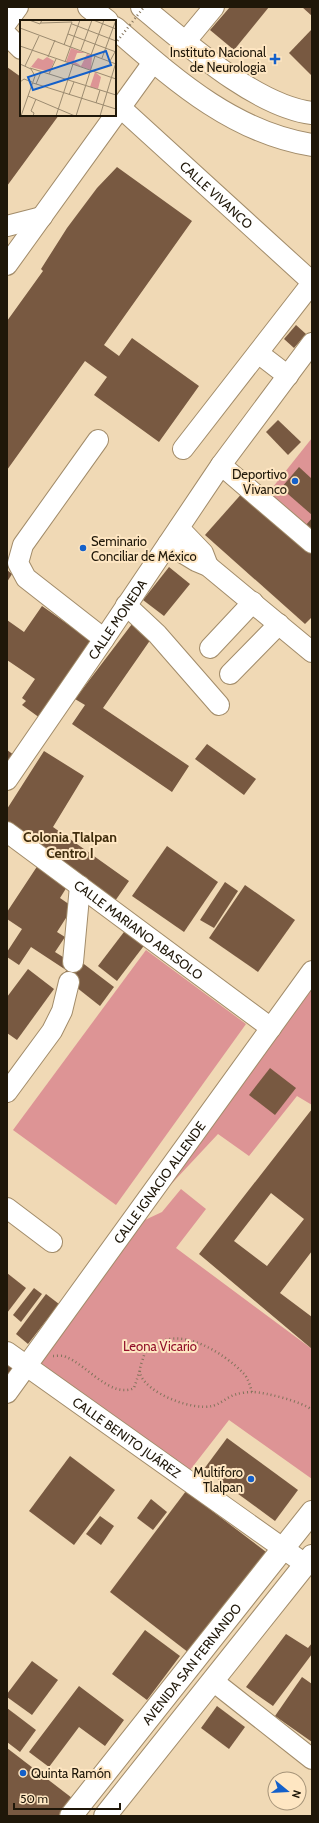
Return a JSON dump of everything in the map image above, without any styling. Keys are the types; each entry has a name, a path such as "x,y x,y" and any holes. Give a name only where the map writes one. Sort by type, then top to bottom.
{"main road":[{"path":"89,7 106,20"},
{"path":"143,7 185,42 261,96 284,106 312,113"},
{"path":"116,29 154,61 201,97 244,124 286,140 312,145"},
{"name":"AVENIDA SAN FERNANDO","path":"71,1816 312,1512"},
{"name":"AVENIDA SAN FERNANDO","path":"105,1816 309,1560"}],"street":[{"path":"185,42 214,7"},
{"path":"7,35 20,48"},
{"path":"116,115 154,61"},
{"name":"CALLE VIVANCO","path":"121,108 312,282"},
{"path":"7,265 115,116"},
{"path":"7,226 42,217"},
{"path":"183,449 312,282"},
{"name":"CALLE MONEDA","path":"7,780 221,466 312,343"},
{"path":"258,353 288,376"},
{"path":"98,440 23,545 18,563 26,578 104,639"},
{"path":"221,466 312,543"},
{"path":"174,536 190,558 208,566 312,652"},
{"path":"210,648 253,602"},
{"path":"126,605 157,634 220,705"},
{"path":"230,674 279,624"},
{"name":"CALLE MARIANO ABASOLO","path":"7,832 271,1028"},
{"path":"73,962 80,886"},
{"name":"CALLE IGNACIO ALLENDE","path":"7,1393 32,1361 312,972"},
{"path":"7,1092 52,1031 62,1011 69,982"},
{"path":"7,1208 52,1242"},
{"name":"CALLE BENITO JUÁREZ","path":"7,1352 32,1361 283,1548 309,1560"},
{"path":"213,1682 312,1759"}],"path":[{"path":"116,43 143,7"},
{"path":"32,1361 53,1356 65,1356 108,1385 121,1390 129,1390 134,1388 146,1352 161,1340 177,1337 200,1344 219,1355 244,1374 252,1392"},
{"path":"140,1370 142,1380 155,1391 180,1402 200,1407 212,1406 235,1394 252,1392 287,1399 307,1406 312,1410"}],"green space":[{"name":"Deportivo Vivanco","path":"312,438 312,535 265,497"},
{"path":"146,950 246,1024 116,1205 13,1130"},
{"name":"Leona Vicario","path":"312,984 312,1105 297,1096 249,1156 218,1134 132,1226 162,1212 181,1189 206,1209 176,1248 312,1349 312,1479 229,1420 187,1474 35,1365 136,1230 131,1227 209,1127"}],"building":[{"path":"230,7 269,7 234,50 210,30"},
{"path":"302,7 312,7 312,16"},
{"path":"312,29 312,76 289,53"},
{"path":"7,67 20,76 20,116 58,116 7,186"},
{"path":"117,167 192,221 104,345 119,356 132,338 199,386 159,442 94,395 107,377 85,361 7,470 7,321 43,271 41,269 67,228 97,188"},
{"path":"296,325 306,334 294,348 284,339"},
{"path":"278,420 301,442 288,455 266,432"},
{"path":"299,467 312,479 312,515 281,488"},
{"path":"244,491 312,551 312,617 305,624 205,535"},
{"path":"312,518 312,530 306,525"},
{"path":"169,567 190,584 164,616 143,600"},
{"path":"7,570 12,574 7,582"},
{"path":"42,606 93,642 40,718 22,705 26,701 22,698 35,679 7,660 7,620 24,632"},
{"path":"135,620 151,639 103,708 189,766 172,792 72,724 85,705 75,699"},
{"path":"207,744 256,779 244,795 195,759"},
{"path":"7,750 14,755 7,765"},
{"path":"44,751 84,776 53,827 129,881 115,901 7,821 7,809"},
{"path":"167,846 218,882 184,932 132,896"},
{"path":"40,862 70,882 60,898 73,907 57,932 65,937 55,952 71,962 66,970 31,947 19,965 7,957 7,952 22,929 7,919 7,912"},
{"path":"225,882 238,891 214,928 200,920"},
{"path":"245,885 295,920 258,972 209,938"},
{"path":"127,928 146,943 117,981 98,966"},
{"path":"76,958 114,987 100,1006 62,976"},
{"path":"28,969 54,989 17,1040 7,1033 7,997"},
{"path":"270,1068 296,1088 275,1115 249,1095"},
{"path":"312,1109 312,1251 280,1293 312,1317 312,1349 199,1254","holes":["271,1193 304,1219 267,1266 234,1241"]},
{"path":"7,1273 26,1288 7,1313"},
{"path":"34,1288 42,1294 21,1322 13,1315"},
{"path":"46,1294 59,1304 28,1344 16,1334"},
{"path":"7,1362 16,1368 7,1380"},
{"name":"Multiforo Tlalpan","path":"227,1438 298,1490 275,1521 204,1469"},
{"path":"70,1456 115,1490 74,1545 29,1511"},
{"path":"186,1491 270,1555 193,1656 110,1592"},
{"path":"151,1499 167,1512 153,1530 137,1518"},
{"path":"100,1516 114,1526 101,1545 86,1534"},
{"path":"145,1630 180,1656 147,1700 112,1674"},
{"path":"286,1634 308,1648 312,1643 312,1654 273,1706 246,1687"},
{"path":"32,1661 58,1680 32,1715 7,1697 7,1694"},
{"path":"302,1677 312,1684 312,1742 275,1716"},
{"path":"79,1686 124,1720 105,1746 79,1727 49,1767 29,1752"},
{"path":"217,1706 245,1727 229,1749 201,1728"},
{"path":"7,1708 36,1730 20,1752 7,1742"},
{"name":"Quinta Ramón","path":"7,1748 72,1798 58,1816 7,1816"}],"place":[{"name":"Instituto Nacional de Neurologia","path":"275,59"},
{"name":"Deportivo Vivanco","path":"295,481"},
{"name":"Seminario Conciliar de México","path":"83,548"},
{"name":"Multiforo Tlalpan","path":"251,1479"},
{"name":"Quinta Ramón","path":"23,1773"}],"district":[{"name":"Colonia Tlalpan Centro I","path":"70,846"}]}
